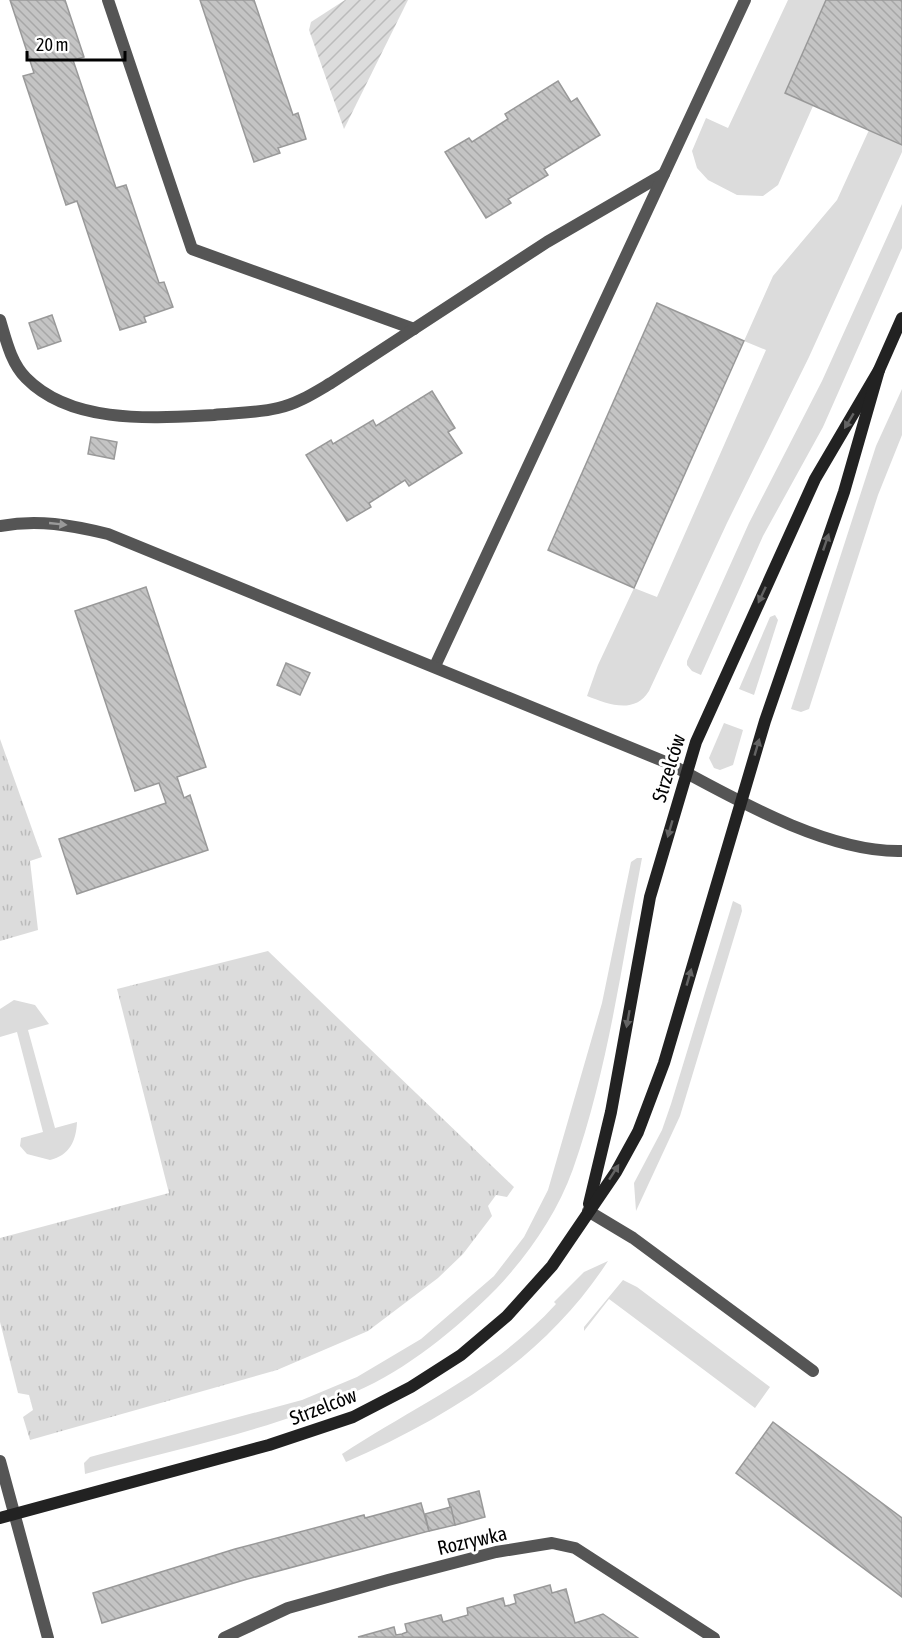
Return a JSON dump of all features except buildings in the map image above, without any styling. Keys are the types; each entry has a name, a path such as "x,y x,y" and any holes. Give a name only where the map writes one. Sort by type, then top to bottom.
{"street":[{"path":"108,0 192,249 414,329"},
{"path":"435,666 745,0"},
{"path":"0,320 10,353 28,380 60,400 80,408 142,417 235,413 278,408 303,399 331,383 547,242 664,174"},
{"name":"Strzelców","path":"588,1210 611,1112 650,897 686,773 713,701 815,479 879,370 902,318"},
{"name":"Strzelców","path":"0,1518 269,1445 336,1423 384,1402 456,1358 507,1316 552,1266 616,1172 638,1132 664,1063 765,721 844,492 879,370"},
{"path":"0,526 22,522 63,524 108,534 435,666 686,773 754,810 849,844 871,850 902,851"},
{"path":"588,1210 633,1238 813,1371"},
{"path":"0,1461 48,1638"},
{"name":"Rozrywka","path":"224,1638 257,1620 313,1600 496,1552 552,1543 575,1548 714,1638"}],"green space":[{"path":"345,0 408,0 344,129 309,30 311,22"},
{"path":"788,0 826,0 785,93 813,106 778,185 763,196 737,195 708,180 697,168 692,151 706,118 728,128"},
{"path":"869,130 902,145 902,152 809,357 727,523 649,691 636,703 620,706 587,696 598,665 634,588 657,597 766,350 744,341 773,276 837,200"},
{"path":"902,204 902,248 823,427 763,536 701,675 692,671 687,661 749,523 822,381"},
{"path":"902,389 902,435 878,495 809,709 801,712 791,709 876,446"},
{"path":"775,615 778,620 754,695 739,689 770,617"},
{"path":"724,723 743,730 733,765 720,770 714,768 709,758"},
{"path":"0,739 42,857 30,861 38,930 0,941"},
{"path":"642,858 621,976 605,1055 585,1131 559,1202 530,1248 508,1276 464,1319 430,1347 375,1383 290,1418 85,1474 84,1463 90,1457 302,1400 357,1377 421,1339 494,1276 524,1237 548,1190 602,1003 631,862"},
{"path":"733,901 741,905 742,911 680,1116 636,1211 634,1183 662,1130"},
{"path":"268,951 514,1187 507,1197 496,1195 488,1206 492,1216 463,1254 438,1278 368,1331 277,1370 30,1440 23,1417 33,1410 29,1395 18,1393 0,1322 0,1238 169,1193 117,989"},
{"path":"14,1000 35,1005 49,1024 28,1030 55,1128 77,1122 71,1146 63,1155 50,1160 27,1154 20,1146 21,1138 43,1132 17,1032 0,1037 0,1009"},
{"path":"608,1261 555,1327 492,1381 422,1425 346,1462 342,1454 481,1369 507,1350 556,1304 554,1302 584,1272"},
{"path":"623,1280 637,1287 770,1387 755,1408 609,1299 584,1331 584,1327"}]}
